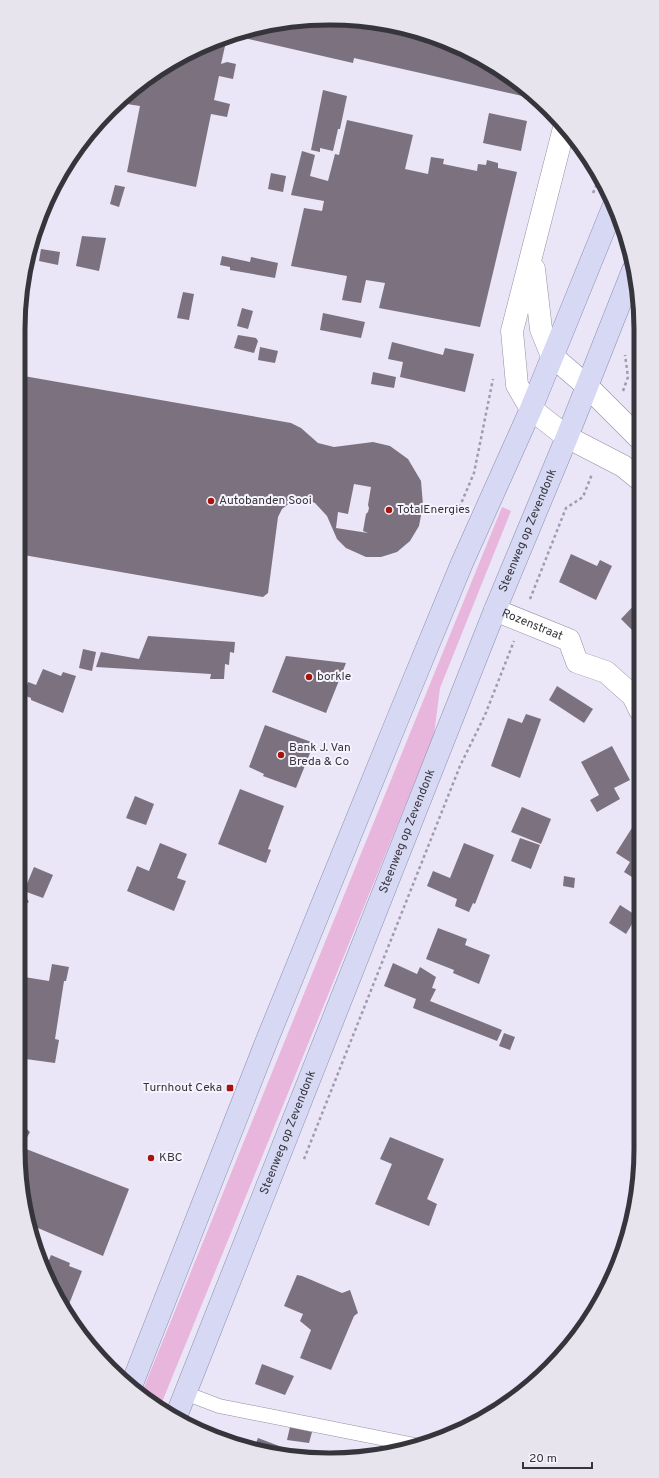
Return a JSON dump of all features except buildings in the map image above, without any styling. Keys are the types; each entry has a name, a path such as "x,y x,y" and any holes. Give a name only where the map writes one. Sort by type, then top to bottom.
{"main road":[{"path":"133,1381 267,1040 396,723 462,563 531,409 611,213"},
{"name":"Steenweg op Zevendonk","path":"178,1412 495,610 567,437 629,279"}],"street":[{"path":"562,134 512,331 517,385 531,409 567,437 623,466 634,475"},
{"path":"532,256 541,329 552,356 587,386 634,433"},
{"name":"Rozenstraat","path":"495,610 570,640 577,662 606,672 634,698"}],"lane":[{"path":"185,1394 219,1406 407,1443"}],"path":[{"path":"615,414 628,377 625,360 626,353"},
{"path":"302,1165 460,766 485,715 566,508 583,497 599,454"}],"shaded area":[{"path":"502,507 511,511 440,688 434,735 162,1403 143,1389"}],"place":[{"name":"Autobanden Sooi","path":"211,501"},
{"name":"TotalEnergies","path":"389,510"},
{"name":"borkle","path":"309,677"},
{"name":"Bank J. Van Breda & Co","path":"281,755"},
{"name":"Turnhout Ceka","path":"230,1088"},
{"name":"KBC","path":"151,1158"}]}
